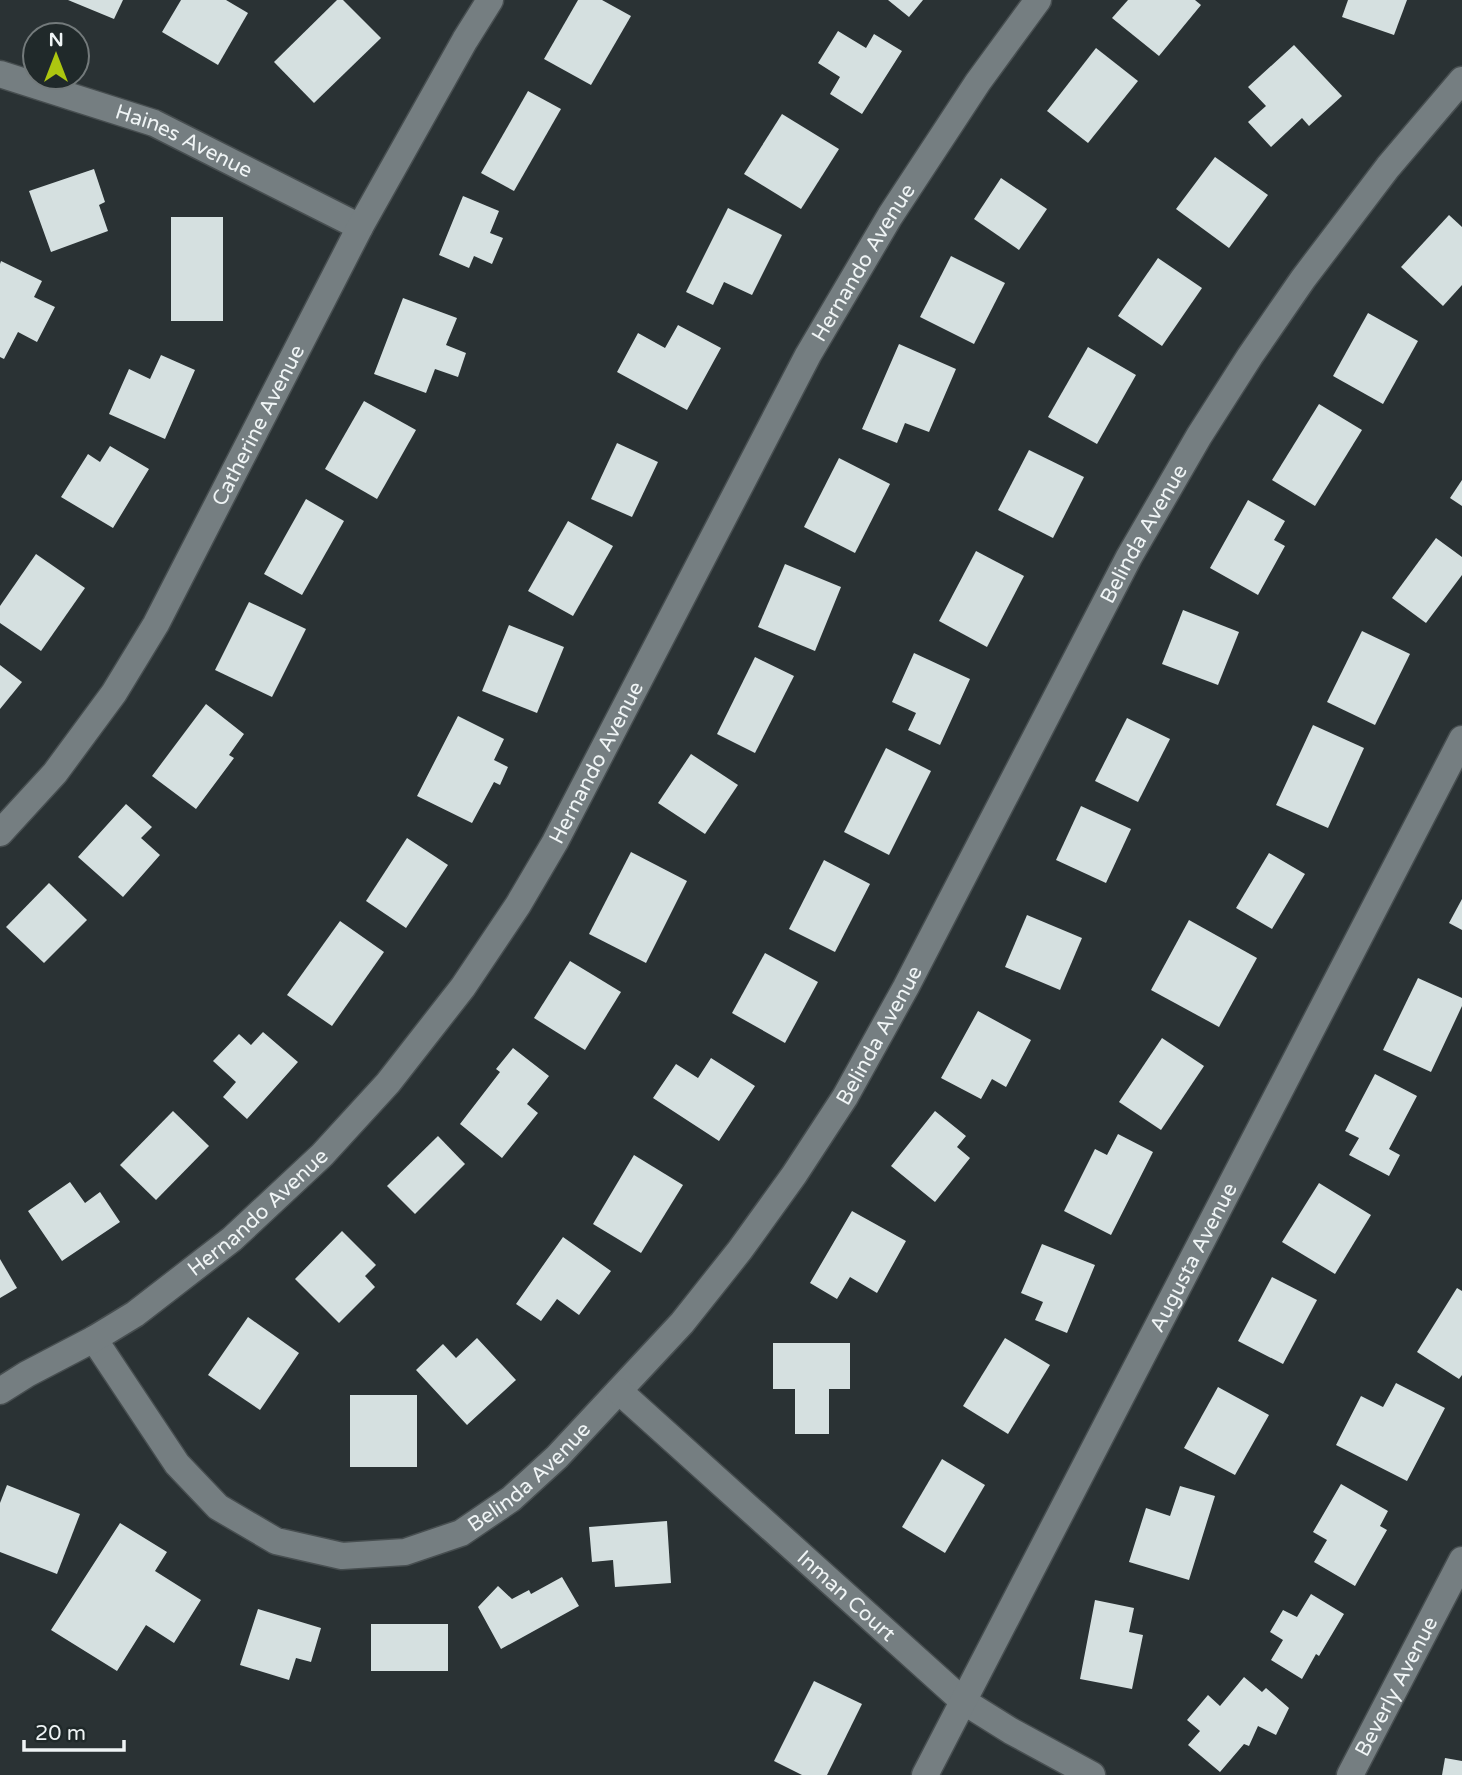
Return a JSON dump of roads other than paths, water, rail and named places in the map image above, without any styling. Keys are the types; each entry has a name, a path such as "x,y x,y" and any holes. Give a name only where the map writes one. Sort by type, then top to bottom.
{"street":[{"name":"Catherine Avenue","path":"0,833 55,773 114,694 156,624 360,226 490,0"},
{"name":"Hernando Avenue","path":"0,1391 135,1314 232,1239 322,1156 388,1083 464,987 518,905 555,842 822,332 890,216 978,82 1038,0"},
{"name":"Belinda Avenue","path":"93,1339 177,1464 218,1507 276,1541 342,1556 405,1552 461,1533 511,1499 557,1457 690,1312 740,1250 794,1175 845,1097 906,987 1129,558 1199,436 1303,279 1388,167 1462,80"},
{"name":"Haines Avenue","path":"3,83 154,123 360,226"},
{"name":"Augusta Avenue","path":"925,1775 1462,739"},
{"name":"Inman Court","path":"619,1391 963,1701 1011,1731 1092,1775"},
{"name":"Beverly Avenue","path":"1350,1775 1462,1560"}]}
